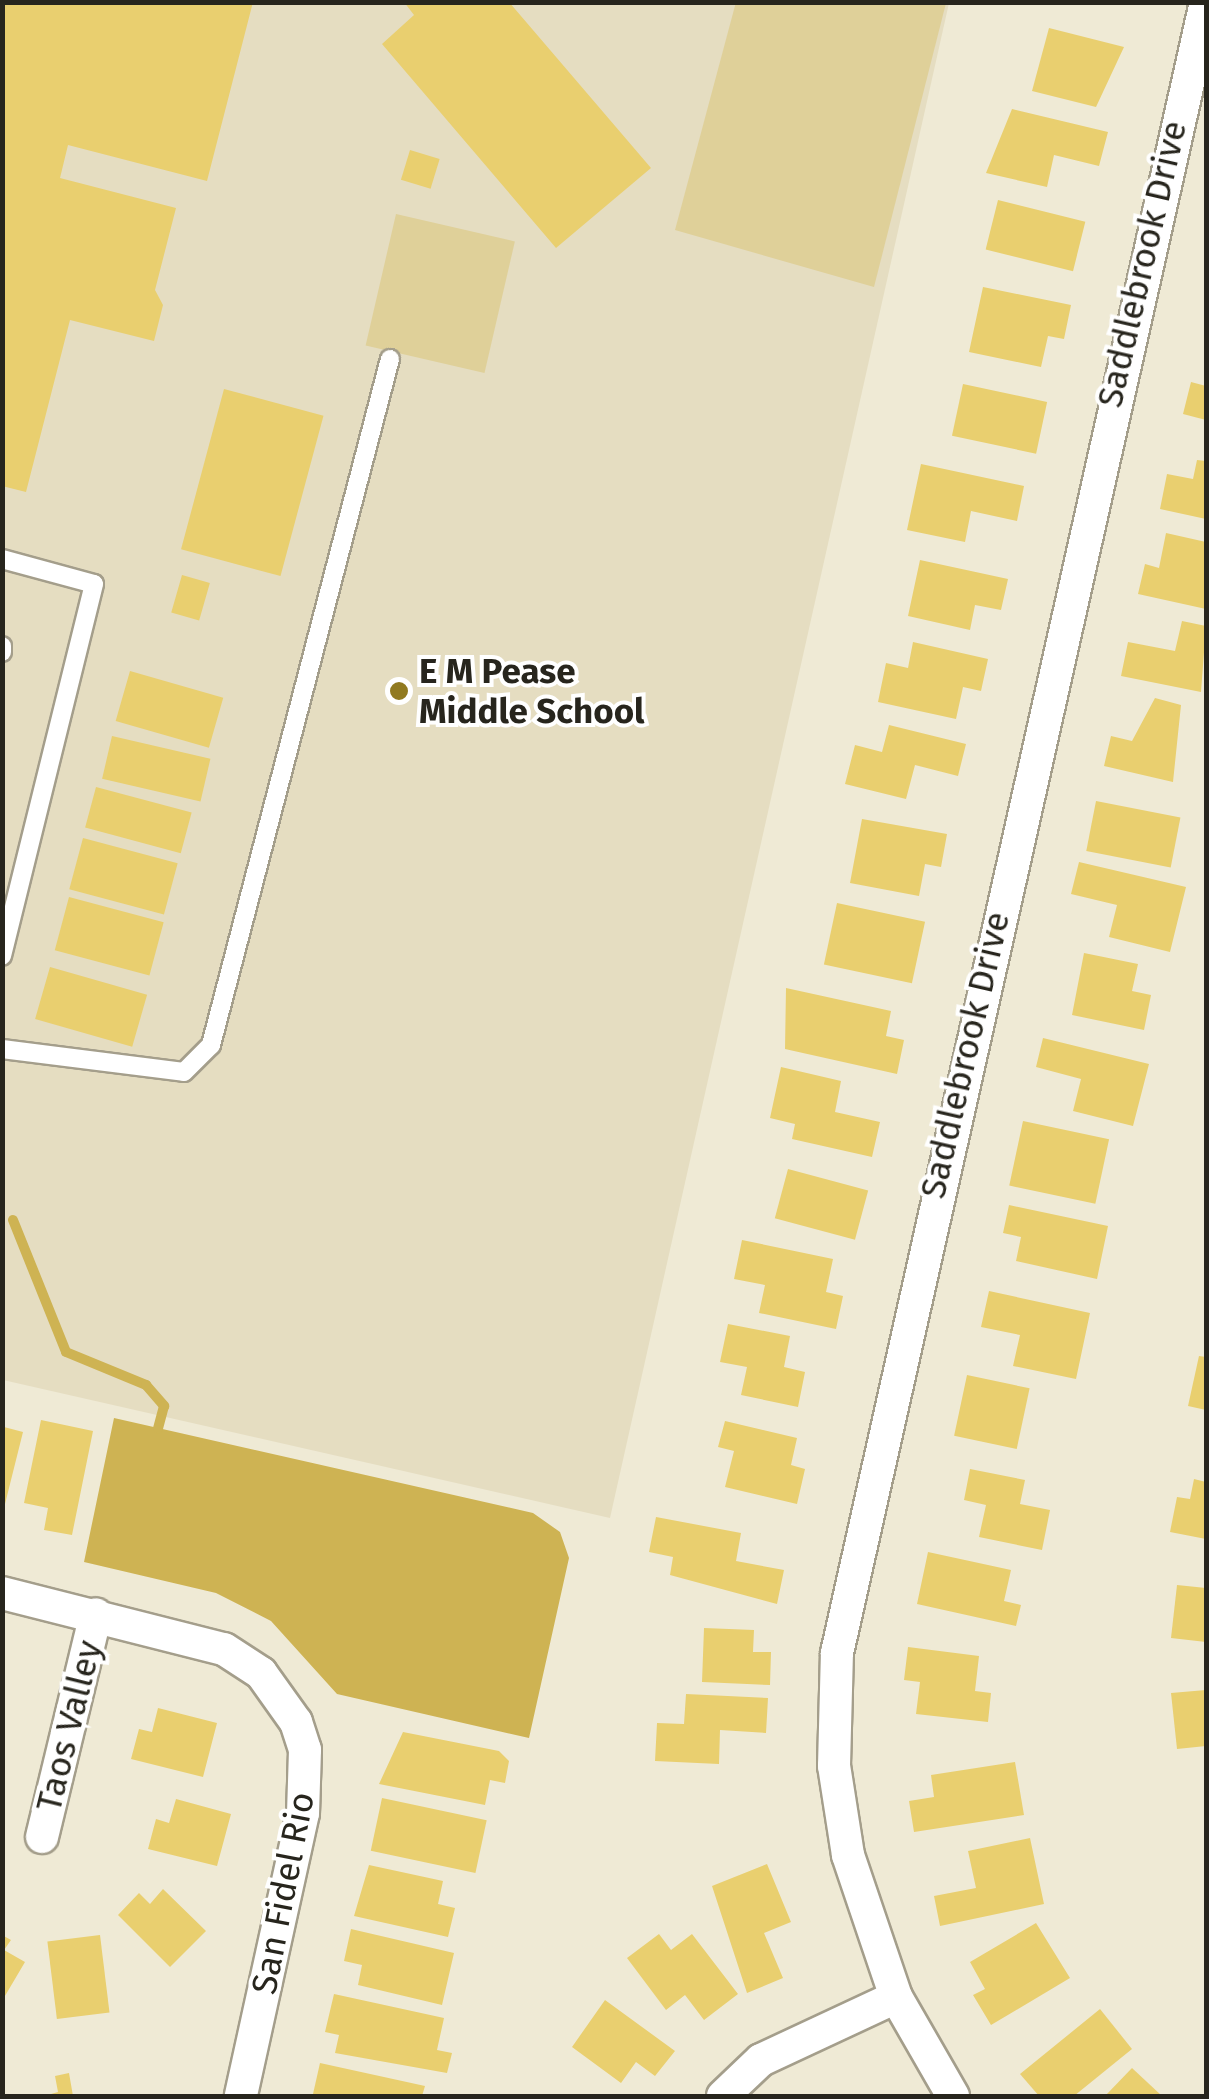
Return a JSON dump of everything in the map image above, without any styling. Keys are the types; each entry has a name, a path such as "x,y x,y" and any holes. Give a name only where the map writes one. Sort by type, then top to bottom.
{"street":[{"name":"Saddlebrook Drive","path":"953,2096 896,1997 840,1811 837,1653 1206,2"},
{"name":"San Fidel Rio","path":"2,1593 198,1638 245,1661 282,1696 305,1750 303,1812 240,2096"},
{"name":"Taos Valley","path":"42,1837 96,1614"},
{"path":"723,2096 760,2060 896,1997"}],"lane":[{"path":"2,1049 184,1072 211,1044 390,359"},
{"path":"2,559 94,584 2,956"}],"shaded area":[{"path":"736,2 946,3 874,287 675,230"},
{"name":"E M Pease Middle School","path":"3,3 949,3 610,1518 3,1380"},
{"path":"396,214 515,241 485,373 366,346"},
{"path":"114,1418 533,1513 560,1532 569,1558 529,1738 337,1694 271,1621 216,1593 84,1562"}],"building":[{"path":"2,2 253,2 207,181 68,145 60,178 176,208 155,290 163,305 154,341 70,320 26,492 2,486"},
{"path":"404,2 509,2 651,168 556,248 382,44 414,15"},
{"path":"1049,28 1124,47 1096,107 1032,91"},
{"path":"1012,109 1108,132 1099,166 1054,155 1047,187 986,173"},
{"path":"410,150 440,159 431,189 401,180"},
{"path":"998,200 1085,222 1073,271 986,249"},
{"path":"983,287 1071,305 1064,339 1048,336 1041,367 969,352"},
{"path":"1191,382 1206,386 1206,420 1183,414"},
{"path":"963,384 1047,402 1036,454 952,436"},
{"path":"224,389 323,416 281,576 181,549"},
{"path":"1197,460 1206,461 1206,519 1160,509 1167,474 1193,479"},
{"path":"921,464 1024,486 1017,521 971,511 965,542 907,530"},
{"path":"1166,533 1206,542 1206,609 1138,594 1145,564 1159,568"},
{"path":"920,560 1008,579 1001,610 975,605 970,630 908,616"},
{"path":"182,575 210,583 199,620 171,612"},
{"path":"1182,621 1206,626 1201,692 1121,676 1128,642 1175,651"},
{"path":"913,642 988,659 981,691 963,687 956,719 878,702 886,663 908,668"},
{"path":"130,671 223,698 209,748 116,721"},
{"path":"1155,698 1181,705 1173,782 1104,766 1111,736 1132,741"},
{"path":"889,725 966,744 958,776 915,765 906,799 845,784 855,745 882,752"},
{"path":"112,736 210,759 201,802 102,779"},
{"path":"96,787 192,813 181,853 85,828"},
{"path":"1096,801 1180,817 1171,867 1086,851"},
{"path":"862,819 947,834 941,867 925,864 919,896 850,883"},
{"path":"83,838 178,863 164,915 69,889"},
{"path":"1079,862 1186,887 1170,952 1109,937 1117,905 1071,894"},
{"path":"69,897 164,922 149,975 55,950"},
{"path":"837,903 925,922 912,983 824,965"},
{"path":"1084,953 1138,964 1132,991 1151,995 1144,1030 1072,1015"},
{"path":"50,967 147,995 132,1047 35,1019"},
{"path":"786,988 891,1011 886,1036 904,1040 897,1074 785,1049"},
{"path":"1043,1038 1149,1064 1133,1126 1073,1111 1081,1079 1036,1067"},
{"path":"781,1067 841,1081 835,1112 880,1122 872,1157 792,1139 795,1124 770,1118"},
{"path":"1023,1121 1109,1139 1095,1204 1009,1186"},
{"path":"788,1169 868,1190 855,1240 775,1218"},
{"path":"1009,1205 1108,1226 1097,1279 1016,1261 1021,1237 1003,1233"},
{"path":"742,1240 833,1259 826,1292 843,1296 836,1329 759,1313 765,1285 734,1279"},
{"path":"989,1291 1090,1313 1076,1379 1013,1366 1020,1335 981,1327"},
{"path":"728,1324 790,1336 784,1367 805,1372 798,1407 741,1395 747,1367 720,1362"},
{"path":"1199,1356 1206,1357 1206,1410 1188,1406"},
{"path":"967,1375 1030,1388 1017,1449 954,1436"},
{"path":"41,1420 93,1431 72,1535 44,1530 48,1508 24,1503"},
{"path":"725,1421 797,1438 791,1465 805,1469 797,1504 725,1487 734,1451 718,1447"},
{"path":"4,1427 23,1432 2,1508"},
{"path":"970,1469 1025,1480 1020,1504 1050,1510 1042,1550 979,1537 986,1505 964,1500"},
{"path":"1194,1479 1206,1482 1206,1539 1170,1532 1177,1497 1190,1499"},
{"path":"656,1517 741,1533 736,1561 784,1570 777,1604 670,1575 673,1557 649,1552"},
{"path":"928,1552 1011,1570 1004,1601 1021,1605 1016,1626 917,1604"},
{"path":"1177,1585 1206,1588 1206,1642 1171,1638"},
{"path":"704,1628 754,1630 753,1652 771,1652 770,1685 702,1682"},
{"path":"908,1647 979,1656 975,1691 991,1693 988,1722 916,1714 920,1682 904,1680"},
{"path":"1206,1690 1206,1746 1177,1749 1171,1693"},
{"path":"686,1694 768,1698 766,1733 720,1730 719,1764 655,1761 657,1723 684,1724"},
{"path":"158,1708 217,1723 203,1777 131,1759 139,1729 152,1732"},
{"path":"403,1732 499,1751 509,1761 505,1783 490,1780 485,1805 379,1784"},
{"path":"1015,1762 1024,1815 914,1832 909,1801 934,1797 931,1775"},
{"path":"382,1798 487,1820 475,1873 371,1851"},
{"path":"176,1799 231,1814 217,1866 148,1849 156,1819 169,1823"},
{"path":"1030,1838 1044,1904 940,1926 934,1896 976,1888 968,1851"},
{"path":"767,1864 791,1922 764,1933 783,1978 747,1993 712,1886"},
{"path":"369,1865 443,1881 438,1904 455,1908 448,1937 354,1916"},
{"path":"163,1889 206,1931 170,1967 118,1915 139,1893 150,1904"},
{"path":"1036,1923 1070,1978 991,2025 973,1995 985,1989 970,1962"},
{"path":"351,1929 454,1953 442,2005 358,1985 362,1965 344,1961"},
{"path":"659,1934 671,1950 692,1934 738,1994 704,2020 685,1995 666,2010 627,1958"},
{"path":"2,1935 11,1940 4,1950 25,1962 2,2001"},
{"path":"100,1935 110,2012 57,2019 47,1941"},
{"path":"334,1994 444,2018 437,2050 452,2053 447,2073 335,2053 339,2035 325,2032"},
{"path":"605,2000 675,2051 655,2076 636,2062 621,2083 572,2047"},
{"path":"1100,2009 1132,2049 1074,2096 1039,2096 1020,2074"},
{"path":"320,2063 425,2086 422,2096 313,2094"},
{"path":"1132,2068 1162,2096 1105,2096"},
{"path":"69,2073 73,2096 44,2096 58,2092 55,2076"}],"waterway":[{"path":"13,1220 66,1352 146,1385 164,1406 158,1428"}],"place":[{"name":"E M Pease Middle School","path":"399,691"}]}
